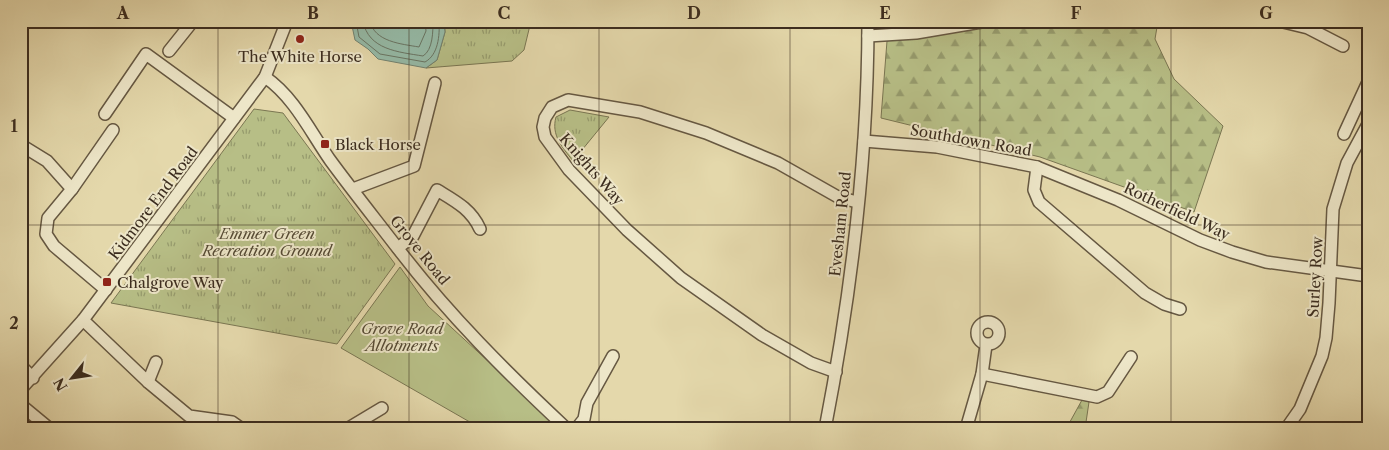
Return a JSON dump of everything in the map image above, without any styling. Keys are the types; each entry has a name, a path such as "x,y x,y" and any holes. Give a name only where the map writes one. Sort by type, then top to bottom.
{"street":[{"path":"169,51 193,21"},
{"name":"Kidmore End Road","path":"21,389 33,378 83,320 265,77 287,21"},
{"name":"Evesham Road","path":"825,429 846,315 864,141 868,21"},
{"path":"868,36 916,33 987,21"},
{"path":"1283,23 1309,25 1343,46"},
{"path":"105,114 146,54 234,118"},
{"name":"Grove Road","path":"265,77 281,88 290,99 331,161 398,248 464,327 523,388 567,429"},
{"path":"1344,134 1363,102 1368,82"},
{"path":"353,189 414,166 435,83"},
{"name":"Knights Way","path":"836,372 811,363 762,335 667,266 627,230 568,170 545,137 543,127 545,118 552,107 568,100 640,112 706,133 778,163 838,197 857,202"},
{"name":"Surley Row","path":"1291,427 1322,356 1326,338 1334,209 1347,163 1368,124"},
{"path":"106,290 54,246 46,234 48,218 72,189 113,130"},
{"name":"Southdown Road","path":"864,141 937,147 1038,167 1034,190 1038,202 1146,293 1164,304 1180,309"},
{"path":"21,145 47,161 72,189"},
{"name":"Rotherfield Way","path":"1038,167 1110,196 1200,240 1232,252 1266,262 1368,276"},
{"path":"398,248 413,236 437,190 466,208 475,218 480,229"},
{"path":"83,320 148,382 189,416 232,422 242,429"},
{"path":"966,429 982,374 986,345"},
{"path":"576,429 584,419 587,403 613,356"},
{"path":"982,374 1097,397 1108,392 1131,357"},
{"path":"148,382 156,362"},
{"path":"21,366 33,378"},
{"path":"21,405 50,429"},
{"path":"347,429 382,408"},
{"path":"1365,429 1368,425"}],"green space":[{"path":"444,21 531,21 524,50 512,61 426,68 437,60 445,32"},
{"path":"993,21 1158,21 1155,39 1174,79 1223,126 1194,212 1040,157 881,118 887,41"},
{"name":"Emmer Green Recreation Ground","path":"254,109 283,113 395,264 337,344 111,303"},
{"path":"570,110 609,117 573,161 565,151 555,130 556,117"},
{"name":"Grove Road Allotments","path":"400,267 428,306 562,429 482,429 341,348"},
{"path":"1082,400 1089,402 1085,429 1066,429"}],"water":[{"path":"351,21 444,21 445,32 437,60 426,68 378,59 355,40"}],"place":[{"name":"The White Horse","path":"300,39"},
{"name":"Black Horse","path":"325,144"},
{"name":"Chalgrove Way","path":"107,282"}]}
